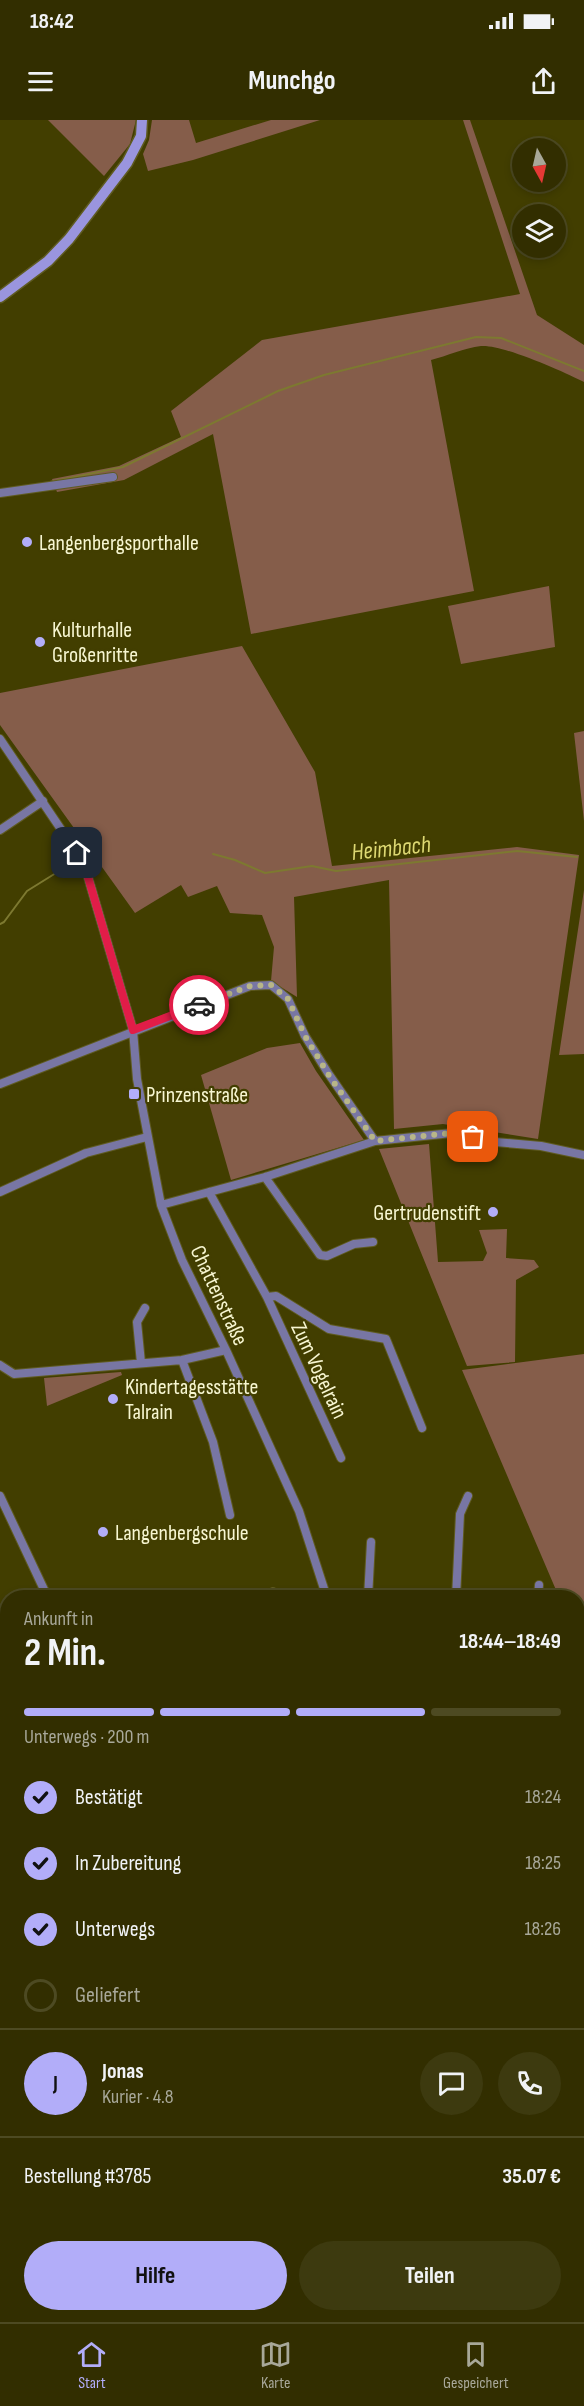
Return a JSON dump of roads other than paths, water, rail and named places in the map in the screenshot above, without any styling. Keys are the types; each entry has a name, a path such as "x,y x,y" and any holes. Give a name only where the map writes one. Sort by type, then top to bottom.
{"main road":[{"path":"0,297 48,261 69,239 127,164 141,136 142,120"}],"street":[{"path":"0,494 113,477"},
{"name":"Chattenstraße","path":"0,739 3,750 43,801 77,853 88,877 133,1030 137,1079 161,1205 182,1260 226,1350 299,1511 324,1590"},
{"path":"0,830 43,801"},
{"path":"0,1084 250,986 271,985 288,999 305,1036 328,1074 375,1141"},
{"path":"161,1205 266,1177 375,1141 452,1133 495,1142 541,1146 584,1155"},
{"path":"0,1192 86,1153 147,1137"},
{"path":"266,1177 320,1255 327,1256 354,1244 373,1242"},
{"name":"Zum Vogelrain","path":"209,1192 267,1297 341,1458"},
{"name":"Zum Vogelrain","path":"267,1297 276,1296 329,1329 386,1339 422,1428"},
{"path":"141,1363 137,1322 145,1308"},
{"path":"0,1365 14,1374 182,1360 226,1350"},
{"path":"182,1360 213,1442 230,1515"},
{"path":"0,1496 44,1590"},
{"path":"456,1590 460,1514 468,1496"},
{"path":"368,1590 371,1542"},
{"path":"538,1585 538,1590"}],"waterway":[{"path":"50,482 123,467 278,391 324,375 476,337 501,338 584,371"},
{"name":"Heimbach","path":"213,854 235,860 265,873 312,866 336,871 517,851 577,857"},
{"name":"Heimbach","path":"0,924 4,922 27,891 72,863"}],"place":[{"name":"Langenbergsporthalle","path":"27,542"},
{"name":"Kulturhalle Großenritte","path":"40,642"},
{"name":"Prinzenstraße","path":"134,1094"},
{"name":"Gertrudenstift","path":"493,1212"},
{"name":"Kindertagesstätte Talrain","path":"113,1399"},
{"name":"Langenbergschule","path":"103,1532"}]}
